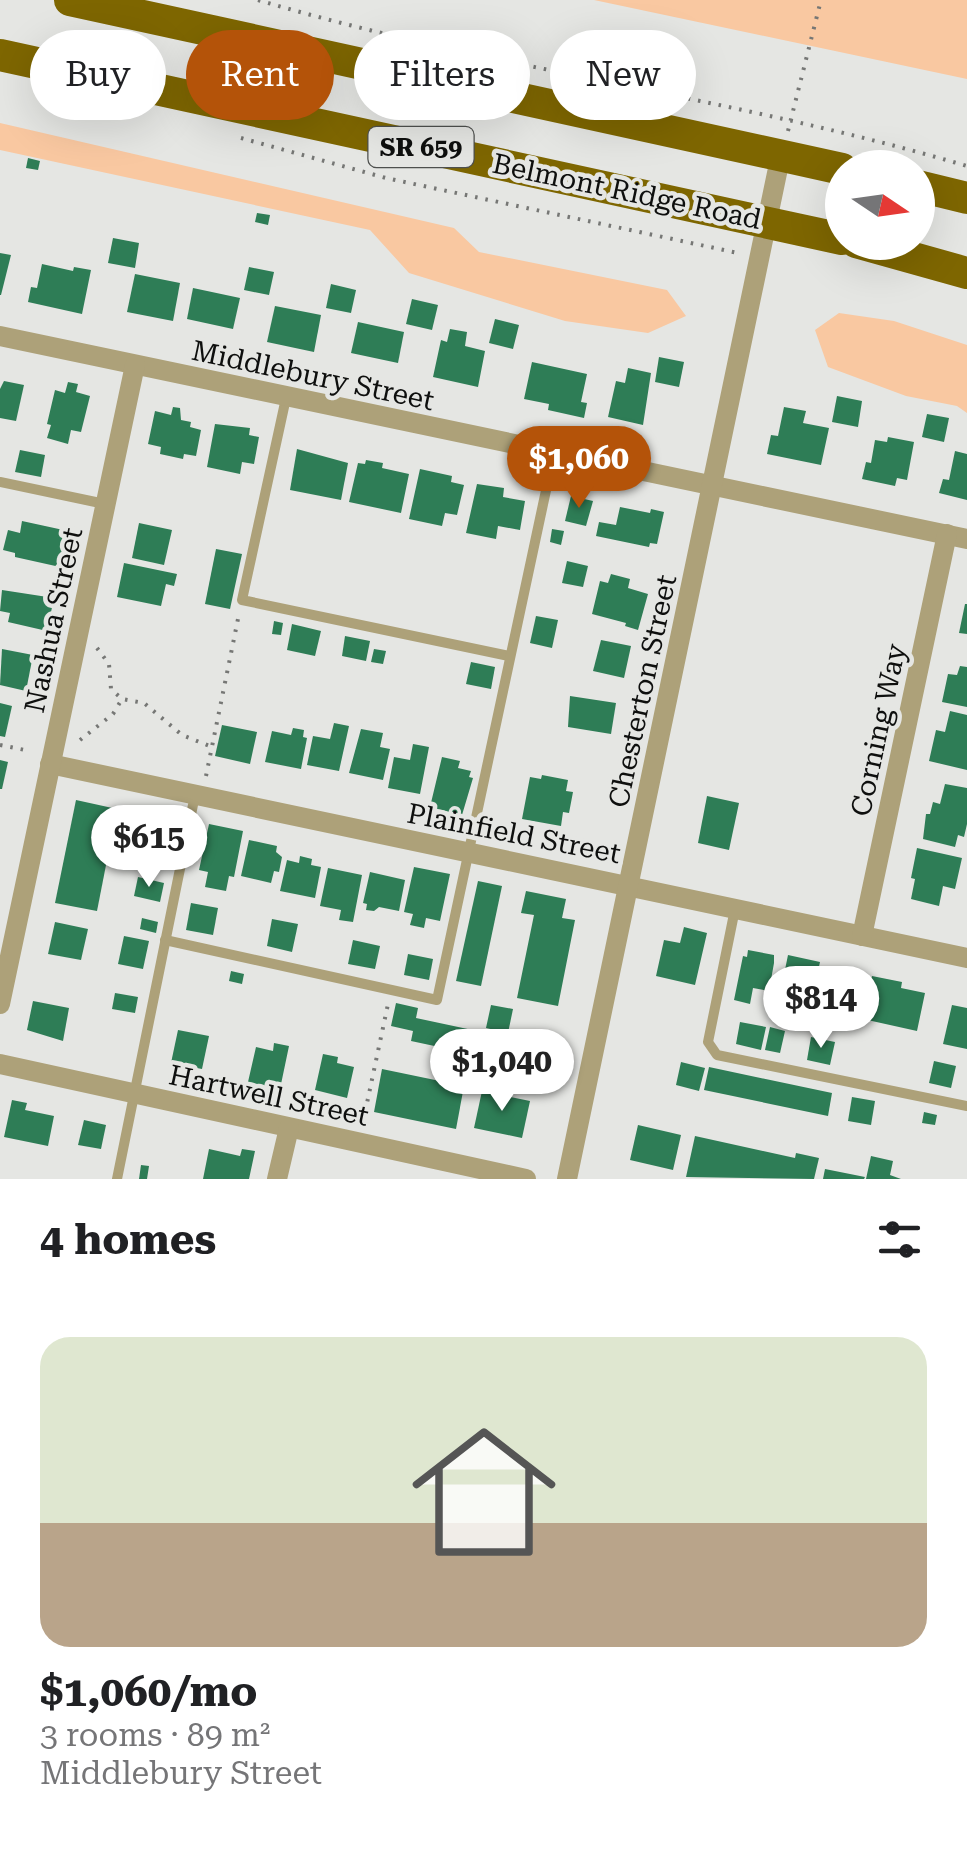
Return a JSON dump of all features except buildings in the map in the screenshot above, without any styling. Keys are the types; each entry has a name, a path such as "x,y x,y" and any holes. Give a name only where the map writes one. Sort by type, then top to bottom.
{"main road":[{"name":"SR 659","path":"70,0 825,165"},
{"name":"Belmont Ridge Road","path":"0,55 825,235"},
{"path":"935,190 967,198"},
{"path":"920,260 967,273"}],"street":[{"name":"Chesterton Street","path":"566,1179 781,154"},
{"name":"Middlebury Street","path":"0,336 957,536"},
{"name":"Nashua Street","path":"0,1004 135,365"},
{"name":"Corning Way","path":"862,936 957,536"},
{"name":"Plainfield Street","path":"50,764 967,958"},
{"name":"Hartwell Street","path":"0,1064 526,1179"},
{"path":"277,1179 289,1128"}],"lane":[{"path":"286,398 242,600 509,656"},
{"path":"164,940 437,1000 554,453"},
{"path":"0,482 106,504"},
{"path":"117,1179 164,940 199,795"},
{"path":"736,908 708,1042 718,1055 967,1106"}],"path":[{"path":"258,0 407,39 792,120 967,166"},
{"path":"781,154 821,0"},
{"path":"225,134 386,178 724,252 760,256"},
{"path":"199,795 242,600"},
{"path":"78,636 104,656 109,664 111,689 122,699 144,703 182,735 212,746"},
{"path":"359,1143 391,990"}],"shaded area":[{"path":"594,0 967,0 967,79"},
{"path":"0,123 454,228 479,252 667,290 686,316 648,333 565,321 409,273 370,230 0,150"},
{"path":"839,313 894,321 967,345 967,413 957,406 906,396 828,367 815,330"}]}
